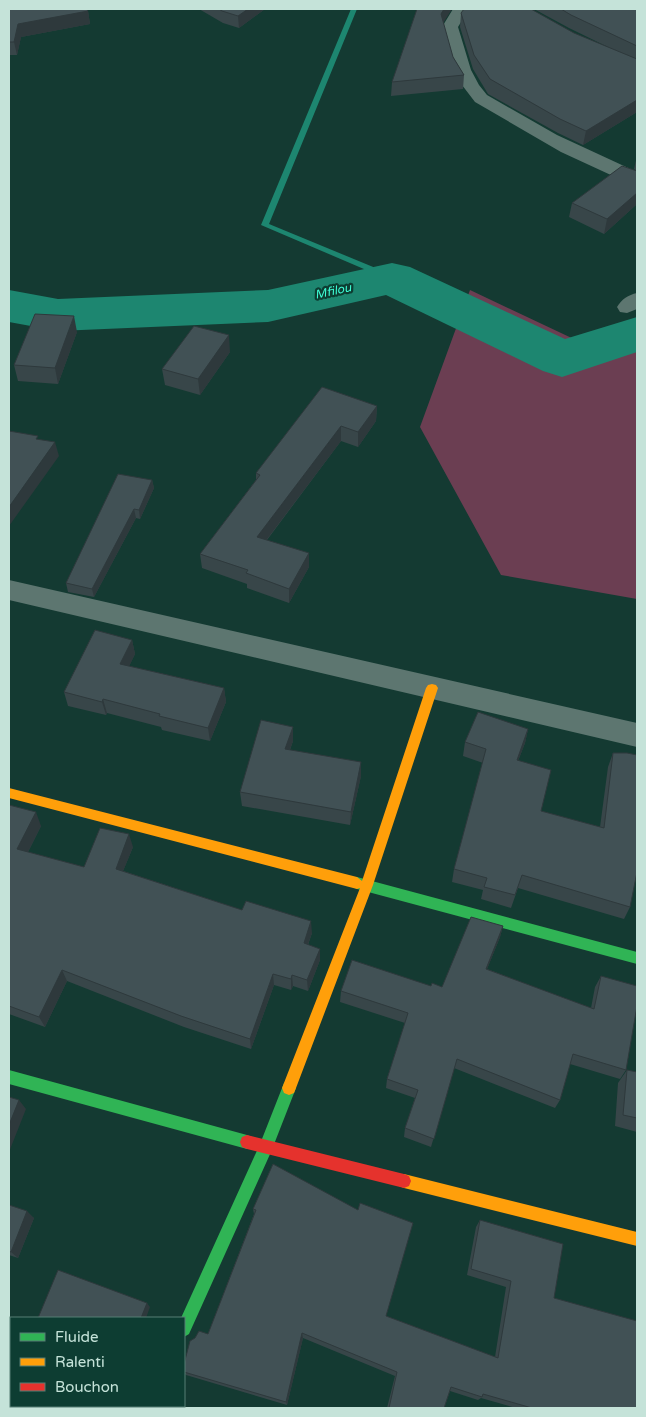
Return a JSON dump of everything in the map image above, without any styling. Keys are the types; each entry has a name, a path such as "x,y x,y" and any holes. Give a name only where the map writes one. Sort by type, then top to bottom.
{"street":[{"path":"461,9 450,27 453,46 462,73 478,96 522,124 579,155 637,179"},
{"path":"9,590 637,735"},
{"path":"185,1327 266,1147 367,885 432,688"},
{"path":"9,793 367,885 637,958"},
{"path":"9,1077 266,1147 637,1239"}],"shaded area":[{"path":"470,290 578,341 637,324 637,599 501,575 420,427"}],"building":[{"path":"9,9 86,9 88,11 18,24 14,42 9,42"},
{"path":"219,9 248,9 238,16"},
{"path":"417,9 444,9 441,14 453,57 464,75 392,82"},
{"path":"464,9 531,9 574,33 637,59 637,100 586,131 560,119 490,79 474,55 461,13"},
{"path":"561,9 637,9 637,46 571,15"},
{"path":"622,166 637,171 637,193 607,219 572,203"},
{"path":"35,314 74,316 55,368 14,365"},
{"path":"194,326 229,335 198,379 162,369"},
{"path":"322,387 377,406 358,432 341,426 257,537 309,553 289,589 246,573 248,570 200,554 260,475 256,473"},
{"path":"9,431 38,436 36,439 55,442 9,507"},
{"path":"118,474 152,480 139,510 134,509 92,589 66,583"},
{"path":"95,630 132,640 120,664 224,688 208,728 103,699 102,702 64,692"},
{"path":"478,712 528,729 517,760 551,770 541,811 604,828 613,753 637,755 637,872 630,907 522,875 515,895 484,887 487,878 454,869 486,749 465,742"},
{"path":"261,720 293,727 285,749 361,762 351,812 240,792"},
{"path":"9,805 36,812 17,849 84,867 100,828 129,834 116,869 242,910 246,901 311,921 304,943 320,949 307,980 292,975 291,979 273,974 250,1039 181,1016 62,970 39,1017 9,1006"},
{"path":"471,917 503,926 486,969 594,1009 601,976 637,986 637,1006 626,1070 573,1054 560,1100 457,1059 434,1139 405,1128 418,1090 387,1079 408,1013 341,991 352,960 431,986 432,983 442,987"},
{"path":"627,1070 637,1072 637,1118 623,1115"},
{"path":"9,1097 19,1100 9,1125"},
{"path":"273,1164 358,1210 360,1203 413,1223 386,1316 498,1358 511,1281 471,1269 480,1220 563,1244 554,1298 637,1321 637,1408 532,1408 483,1394 482,1397 451,1387 444,1408 389,1408 397,1372 302,1333 286,1402 185,1372 185,1360 190,1341 195,1338 199,1331 208,1334 256,1210 253,1209"},
{"path":"9,1205 27,1211 11,1252 9,1251"},
{"path":"58,1270 147,1303 141,1317 38,1317"},
{"path":"10,1371 10,1401 9,1400"},
{"path":"10,1406 70,1407 70,1408 9,1408"}],"waterway":[{"path":"354,9 265,225 392,278"},
{"name":"Mfilou","path":"9,306 58,315 268,306 392,278 562,359 637,334"}],"traffic: fast":[{"path":"357,883 637,958"},
{"path":"9,1077 247,1142"},
{"path":"185,1327 266,1147 289,1088"}],"traffic: slow":[{"path":"289,1088 367,885 432,688"},
{"path":"9,793 357,883"},
{"path":"404,1181 637,1239"}],"traffic: jam":[{"path":"247,1142 404,1181"}]}
